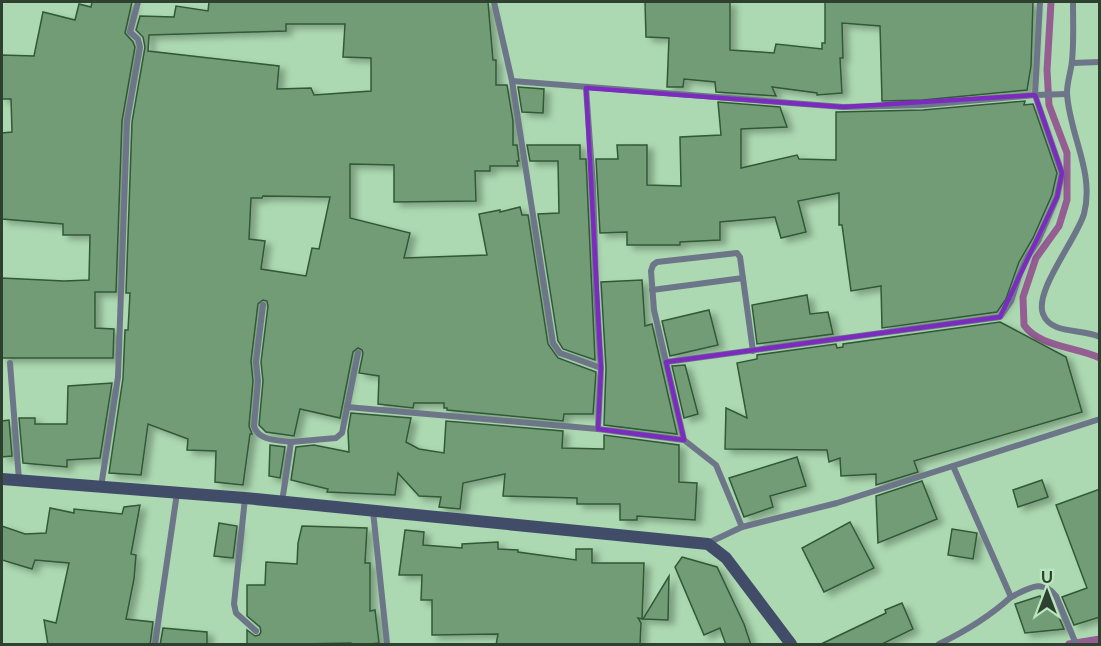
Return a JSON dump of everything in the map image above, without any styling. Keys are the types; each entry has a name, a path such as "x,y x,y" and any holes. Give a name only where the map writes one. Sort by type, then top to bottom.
{"street":[{"path":"101,487 118,377 128,121 140,47 138,39 130,32 130,27 138,2"},
{"path":"494,2 512,81 553,344 560,353 601,368"},
{"path":"666,362 1000,317 1011,301 1023,266 1038,241 1058,197 1062,173 1035,95 1040,2"},
{"path":"1073,2 1072,63 1064,94 1086,175 1084,213 1076,234 1044,289 1042,308 1048,322 1057,327 1100,337"},
{"path":"1072,63 1100,62"},
{"path":"512,81 843,106 923,105 1064,94"},
{"path":"586,88 601,368 598,429"},
{"path":"684,440 654,310 651,267 657,262 737,253 740,257 753,351"},
{"path":"652,290 743,278"},
{"path":"263,304 256,362 258,381 254,426 261,437 291,442 339,436 344,427 358,353"},
{"path":"10,363 19,481"},
{"path":"346,408 598,429 684,440 717,465 742,527"},
{"path":"2,479 245,498 708,544 742,527 837,503 1100,419"},
{"path":"282,502 291,442"},
{"path":"953,466 1011,597"},
{"path":"155,645 177,493"},
{"path":"245,498 234,604 236,613 256,631"},
{"path":"373,511 387,645"},
{"path":"708,544 726,558 791,645"},
{"path":"939,645 981,622 1011,597 1035,586 1046,586 1056,596 1076,645"}],"highlighted area":[{"path":"586,88 843,107 1035,95 1062,173 1057,197 1000,317 666,362 684,440 598,429 601,368"}],"building":[{"path":"92,2 132,2 125,33 135,47 122,121 116,292 95,292 95,328 114,329 113,358 2,358 2,278 89,280 90,235 63,235 63,224 2,219 2,133 12,132 11,99 2,99 2,55 34,56 43,12 75,20 79,4 91,7"},
{"path":"209,2 488,2 493,60 496,60 496,85 507,85 513,121 513,145 517,145 518,166 490,166 490,171 475,171 476,201 394,202 394,165 350,164 350,218 410,233 404,258 487,255 479,214 520,207 522,215 528,215 548,344 558,358 596,372 593,414 564,414 563,421 447,410 444,408 444,403 414,403 413,408 378,404 379,376 359,373 363,353 358,348 353,352 340,418 300,409 294,436 266,432 259,425 263,381 261,362 268,306 267,301 263,300 258,304 251,361 253,381 249,426 252,434 250,434 243,485 215,482 216,451 187,450 188,439 148,424 141,475 109,473 123,378 125,330 128,330 130,293 126,293 132,122 145,47 143,37 136,30 140,16 174,17 176,6 208,11","holes":["286,24 345,24 343,57 371,58 371,91 314,95 311,88 277,89 279,66 148,51 149,35 286,31","263,196 330,197 319,249 312,248 306,276 261,269 265,241 249,239 251,198 262,198"]},
{"path":"645,2 730,2 730,50 774,53 776,44 822,49 822,43 825,43 825,2 1033,2 1031,66 1027,90 923,100 882,101 880,26 842,23 843,58 840,58 842,93 817,95 817,93 772,87 776,96 716,92 715,82 684,79 683,87 667,87 669,38 646,37"},
{"path":"518,87 544,89 543,113 522,112"},
{"path":"1025,101 1024,105 1033,104 1057,173 1052,195 1033,238 1019,262 1006,299 997,312 882,328 881,286 851,291 842,225 839,225 839,193 798,201 806,232 781,238 775,217 720,222 720,240 680,242 680,245 627,245 627,232 600,233 596,159 618,159 617,145 647,145 647,185 681,186 680,137 721,135 718,102 780,107 787,127 741,129 741,168 797,155 799,159 836,160 836,112 923,110"},
{"path":"527,145 580,145 580,159 586,159 595,360 563,349 558,341 538,214 559,213 558,161 530,161"},
{"path":"642,280 645,326 652,324 677,434 604,425 606,368 601,282"},
{"path":"807,295 810,314 828,312 833,334 757,344 752,305"},
{"path":"709,310 718,345 670,356 662,321"},
{"path":"1000,322 1066,357 1082,412 914,461 918,472 876,485 876,474 841,476 840,458 829,462 827,450 725,449 726,408 747,418 737,363 757,359 757,355 836,344 837,348 843,347 843,344"},
{"path":"685,365 698,414 684,418 672,366"},
{"path":"112,383 100,458 67,460 67,467 23,463 19,418 35,418 35,424 67,424 68,386"},
{"path":"351,413 411,418 406,442 419,449 444,453 446,421 563,431 562,448 604,449 604,435 679,445 679,482 697,483 695,520 637,516 637,520 620,520 620,504 577,504 577,498 503,496 505,474 463,483 460,509 439,507 441,497 419,496 398,473 395,495 327,492 328,489 291,480 296,447 314,445 349,452 348,431"},
{"path":"9,420 12,456 2,457 2,421"},
{"path":"270,445 285,447 280,478 269,476"},
{"path":"797,457 806,486 770,496 773,507 744,517 729,478"},
{"path":"1042,480 1048,497 1018,507 1013,490"},
{"path":"922,481 937,519 878,543 876,496"},
{"path":"1100,489 1100,617 1074,625 1062,597 1087,588 1056,505"},
{"path":"140,505 131,554 136,555 134,579 126,619 153,622 150,645 48,645 44,620 56,623 69,563 35,560 32,569 2,560 2,526 25,534 46,533 50,508 74,513 74,509 122,514 124,507"},
{"path":"850,522 874,568 824,592 802,548"},
{"path":"219,523 237,526 233,558 214,556"},
{"path":"302,526 367,528 365,563 370,563 370,611 375,610 379,643 247,645 247,630 255,636 261,632 260,627 247,616 247,585 265,585 266,562 297,564"},
{"path":"952,529 977,533 973,559 948,555"},
{"path":"405,530 424,532 423,545 462,548 462,544 498,542 498,549 518,550 518,552 576,560 576,549 592,549 592,563 644,563 642,619 638,618 641,623 640,645 496,645 498,634 432,635 432,600 421,600 422,575 399,575"},
{"path":"682,557 717,567 744,624 751,645 726,645 720,628 704,635 675,567"},
{"path":"669,576 668,620 643,619"},
{"path":"1040,596 1043,604 1052,601 1064,629 1025,633 1015,604"},
{"path":"902,603 913,629 880,645 819,645 886,613 885,610"},
{"path":"163,628 207,632 207,645 160,645"}],"waterway":[{"path":"1051,2 1047,70 1049,105 1067,153 1067,200 1059,226 1036,258 1023,297 1024,325 1039,338 1100,358"},
{"path":"1069,644 1100,639"}]}
